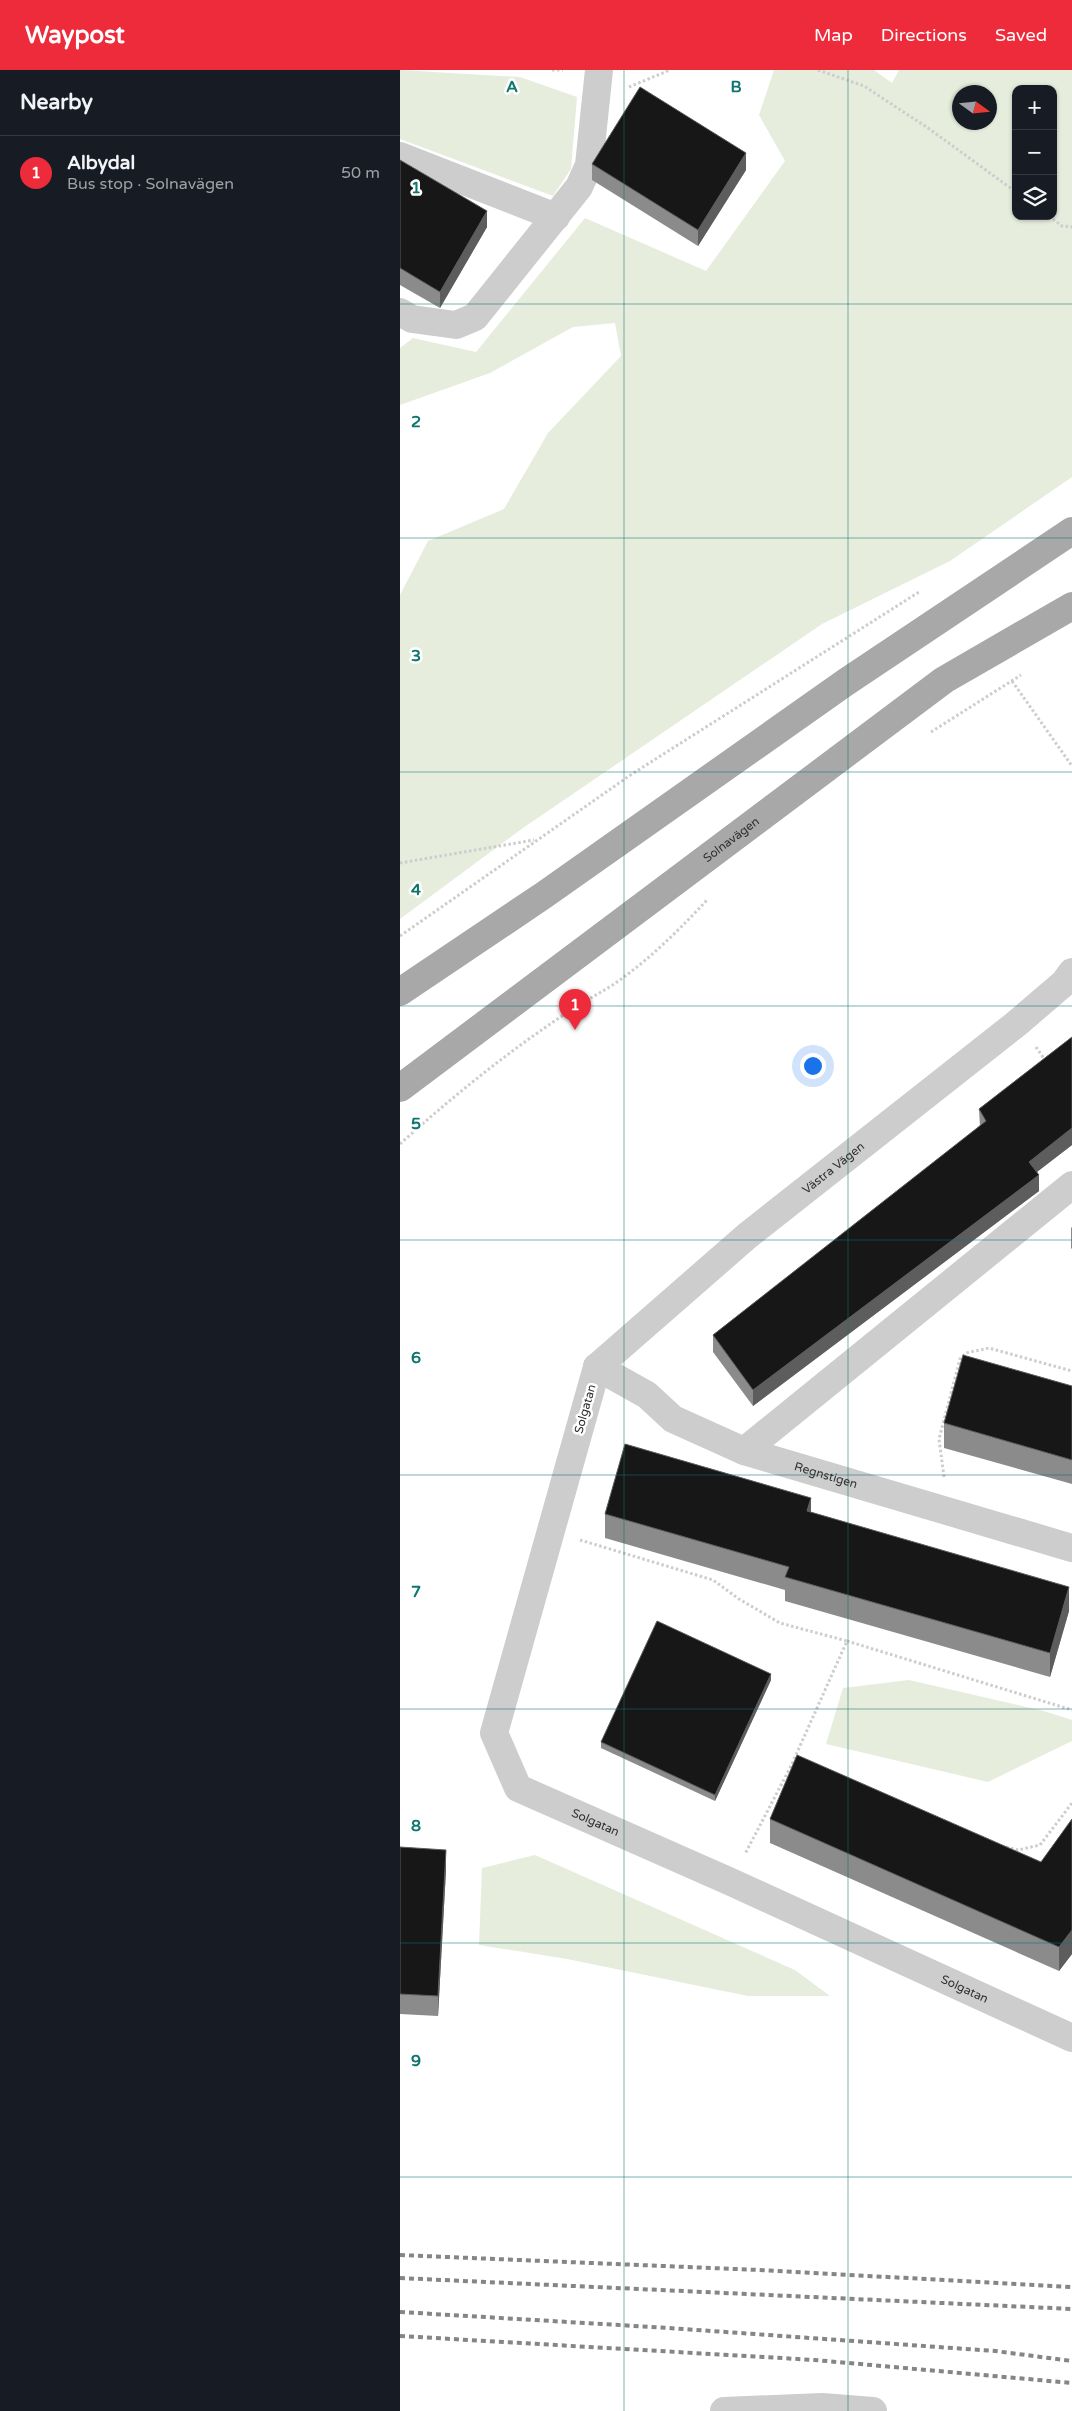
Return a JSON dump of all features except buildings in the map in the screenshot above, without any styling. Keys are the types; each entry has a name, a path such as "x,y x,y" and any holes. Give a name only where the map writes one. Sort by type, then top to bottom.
{"main road":[{"path":"400,992 560,883 846,682 1072,531"},
{"name":"Solnavägen","path":"400,1088 944,680 1072,606"}],"street":[{"path":"400,312 412,318 456,325 475,318 580,187 589,165 598,82"},
{"path":"400,156 556,217"},
{"name":"Västra Vägen","path":"597,1367 747,1236 1016,1024 1064,983 1072,972"},
{"path":"744,1451 1072,1185"},
{"name":"Regnstigen","path":"597,1367 647,1395 673,1419 744,1451 1072,1548"},
{"name":"Solgatan","path":"597,1367 494,1734 518,1788 730,1882 1072,2038"},
{"path":"724,2411 822,2407 873,2411"}],"path":[{"path":"552,70 563,70"},
{"path":"598,82 632,86 670,70"},
{"path":"818,70 864,86 928,128 1012,189"},
{"path":"1054,220 1062,226 1072,227"},
{"path":"400,936 632,774 920,592"},
{"path":"1012,681 1072,766"},
{"path":"924,736 1005,686"},
{"path":"400,863 538,840"},
{"path":"400,1144 439,1108 496,1064 568,1012 617,982 660,948 712,894"},
{"path":"945,1486 939,1439 960,1359 966,1353 990,1348 1072,1370"},
{"path":"577,1539 713,1580 739,1599 780,1623 847,1641 1072,1710"},
{"path":"730,1882 791,1766 847,1641"},
{"path":"791,1766 800,1770"},
{"path":"998,1844 1018,1850 1040,1845 1072,1803"}],"green space":[{"path":"400,70 520,77 577,97 571,169 553,196 400,139"},
{"path":"774,70 874,70 892,83 899,70 1072,70 1072,477 950,561 822,624 523,828 400,919 400,595 428,541 504,509 548,433 621,356 615,323 573,327 490,373 400,405 400,348 413,338 476,352 585,218 706,271 785,161 759,115"},
{"path":"909,1680 1044,1711 1072,1720 1072,1741 988,1782 826,1744 843,1688"},
{"path":"535,1855 795,1970 830,1996 748,1996 567,1959 479,1945 482,1868"}],"railway":[{"path":"400,2255 759,2270 1072,2287"},
{"path":"400,2278 1072,2309"},
{"path":"400,2312 669,2328 995,2351 1072,2361"},
{"path":"400,2336 815,2360 1072,2383"}],"place":[{"name":"Albydal","path":"575,1030"}]}
